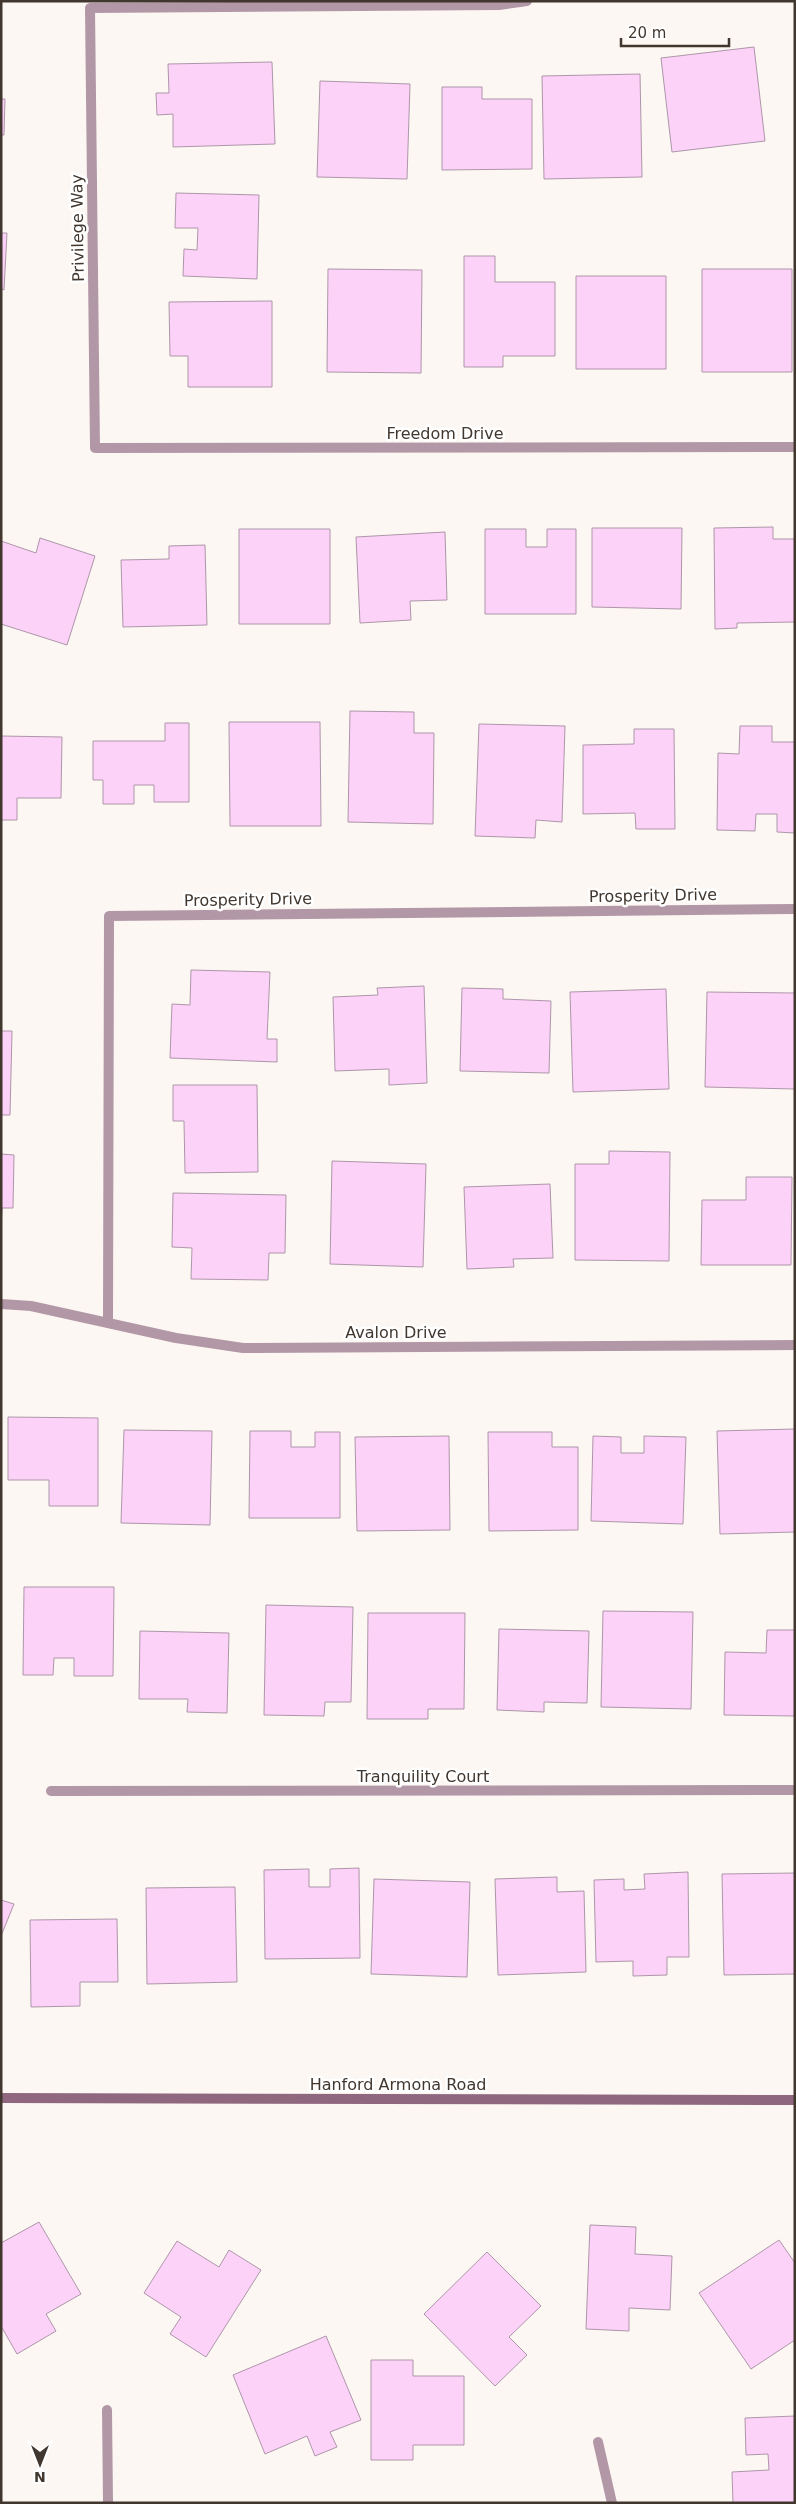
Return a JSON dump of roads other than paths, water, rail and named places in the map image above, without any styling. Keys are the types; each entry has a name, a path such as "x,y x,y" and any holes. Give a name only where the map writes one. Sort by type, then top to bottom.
{"main road":[{"name":"Hanford Armona Road","path":"1,2098 795,2100"}],"street":[{"name":"Privilege Way","path":"95,448 90,8 500,5 527,1"},
{"name":"Freedom Drive","path":"95,448 795,447"},
{"name":"Prosperity Drive","path":"108,1323 109,916 795,909"},
{"name":"Avalon Drive","path":"1,1304 31,1306 176,1338 243,1348 795,1346"},
{"name":"Tranquility Court","path":"51,1791 795,1790"},
{"path":"107,2410 108,2503"},
{"path":"598,2442 612,2503"}]}
